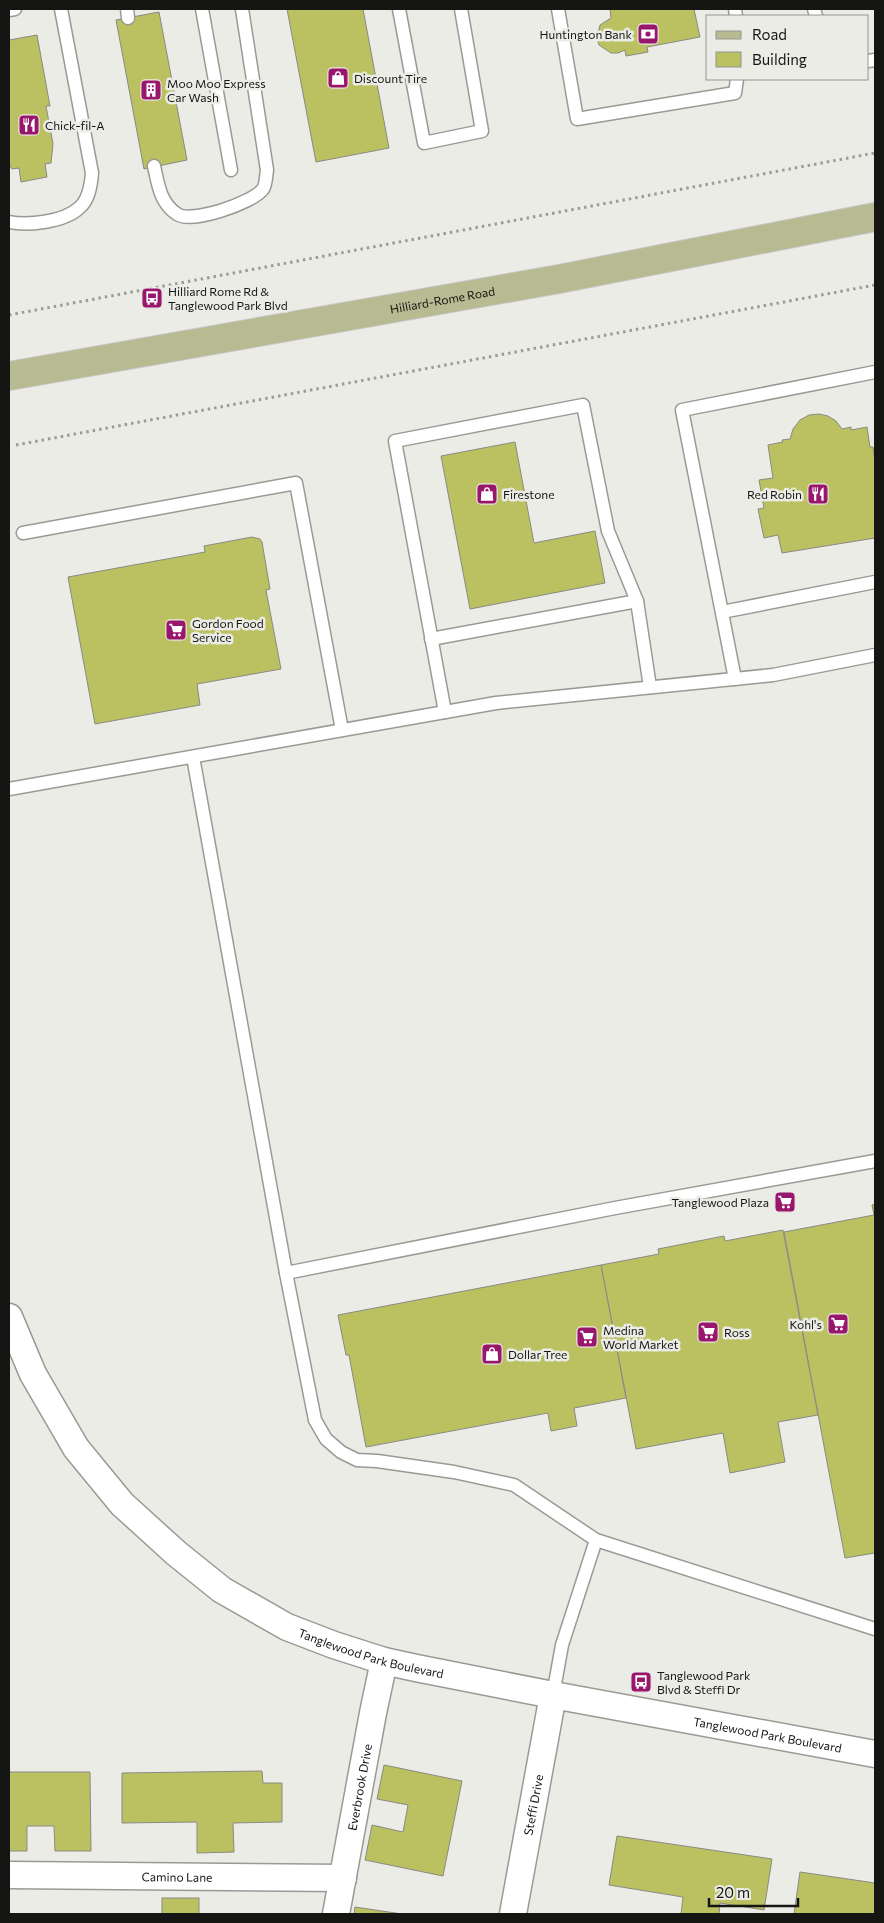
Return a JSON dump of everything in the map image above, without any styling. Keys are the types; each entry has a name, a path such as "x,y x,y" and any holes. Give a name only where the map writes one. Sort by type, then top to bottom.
{"main road":[{"name":"Hilliard-Rome Road","path":"9,376 559,279 875,217"}],"street":[{"name":"Tanglewood Park Boulevard","path":"9,1317 33,1374 76,1448 122,1504 176,1553 222,1590 287,1627 334,1645 384,1660 554,1696 875,1754"},
{"name":"Everbrook Drive","path":"336,1914 384,1660"},
{"name":"Steffi Drive","path":"513,1914 554,1696"},
{"name":"Camino Lane","path":"9,1875 343,1878"}],"lane":[{"path":"9,10 15,9"},
{"path":"9,222 22,225 61,218 80,208 90,190 92,173 61,9"},
{"path":"202,9 231,170"},
{"path":"154,166 158,190 167,206 178,215 188,218 202,216 252,199 264,188 267,170 242,9"},
{"path":"399,9 424,142 482,131 461,9"},
{"path":"558,9 577,119 736,93 737,80"},
{"path":"735,679 682,410 875,372"},
{"path":"445,712 396,441 583,405 608,531 638,601 650,687"},
{"path":"23,533 296,482 342,730"},
{"path":"722,612 875,582"},
{"path":"431,638 638,601"},
{"path":"9,790 496,703 773,675 875,655"},
{"path":"193,757 286,1274 315,1420 326,1439 341,1452 357,1460 454,1472 514,1485 596,1540 875,1629"},
{"path":"286,1274 615,1208 875,1161"},
{"path":"554,1696 562,1645 596,1540"}],"path":[{"path":"9,315 875,153"},
{"path":"16,446 875,285"}],"building":[{"name":"Discount Tire","path":"287,9 363,9 389,148 316,162"},
{"name":"Huntington Bank","path":"610,9 694,9 700,37 647,47 648,52 626,56 625,50 611,53 599,45 597,38 600,25 611,18"},
{"name":"Moo Moo Express Car Wash","path":"159,12 187,160 144,169 116,20"},
{"name":"Chick-fil-A","path":"37,35 50,106 46,106 53,144 51,163 45,164 47,177 21,182 19,168 12,169 9,164 9,40"},
{"name":"Red Robin","path":"819,414 828,416 836,421 842,429 851,427 851,430 867,427 870,447 873,447 875,461 875,538 782,553 778,535 764,538 758,509 764,508 759,480 773,478 768,445 790,439 793,429 800,420 809,415"},
{"name":"Firestone","path":"515,442 534,543 595,531 605,583 470,609 441,456"},
{"name":"Gordon Food Service","path":"252,537 260,539 262,542 270,589 266,590 281,669 197,684 200,705 95,724 68,577 205,552 204,546"},
{"name":"Kohl's","path":"875,1204 875,1553 845,1558 784,1232 874,1215 872,1205"},
{"name":"Ross","path":"783,1230 818,1415 778,1422 785,1462 730,1473 723,1433 636,1449 601,1265 659,1254 658,1249 724,1236 725,1241"},
{"path":"601,1265 626,1398 574,1408 577,1426 551,1431 548,1413 366,1447 349,1355 346,1355 338,1315"},
{"path":"384,1765 462,1781 443,1876 365,1860 372,1825 403,1832 408,1805 377,1799"},
{"path":"262,1771 263,1783 282,1783 282,1822 233,1823 234,1852 197,1853 197,1822 122,1823 122,1773"},
{"path":"9,1772 90,1772 91,1851 55,1851 54,1826 27,1826 27,1851 9,1851"},
{"path":"617,1836 772,1859 764,1910 720,1903 719,1914 681,1914 683,1897 609,1885"},
{"path":"800,1872 875,1883 875,1914 794,1914"},
{"path":"162,1898 199,1898 199,1914 162,1914"},
{"path":"355,1907 402,1914 354,1914"}],"place":[{"name":"Huntington Bank","path":"648,34"},
{"name":"Discount Tire","path":"338,78"},
{"name":"Moo Moo Express Car Wash","path":"151,90"},
{"name":"Chick-fil-A","path":"29,125"},
{"name":"Hilliard Rome Rd & Tanglewood Park Blvd","path":"152,298"},
{"name":"Firestone","path":"487,494"},
{"name":"Red Robin","path":"818,494"},
{"name":"Gordon Food Service","path":"176,630"},
{"name":"Tanglewood Plaza","path":"785,1202"},
{"name":"Kohl's","path":"838,1324"},
{"name":"Ross","path":"708,1332"},
{"name":"Medina World Market","path":"587,1337"},
{"name":"Dollar Tree","path":"492,1354"},
{"name":"Tanglewood Park Blvd & Steffi Dr","path":"641,1682"}]}
